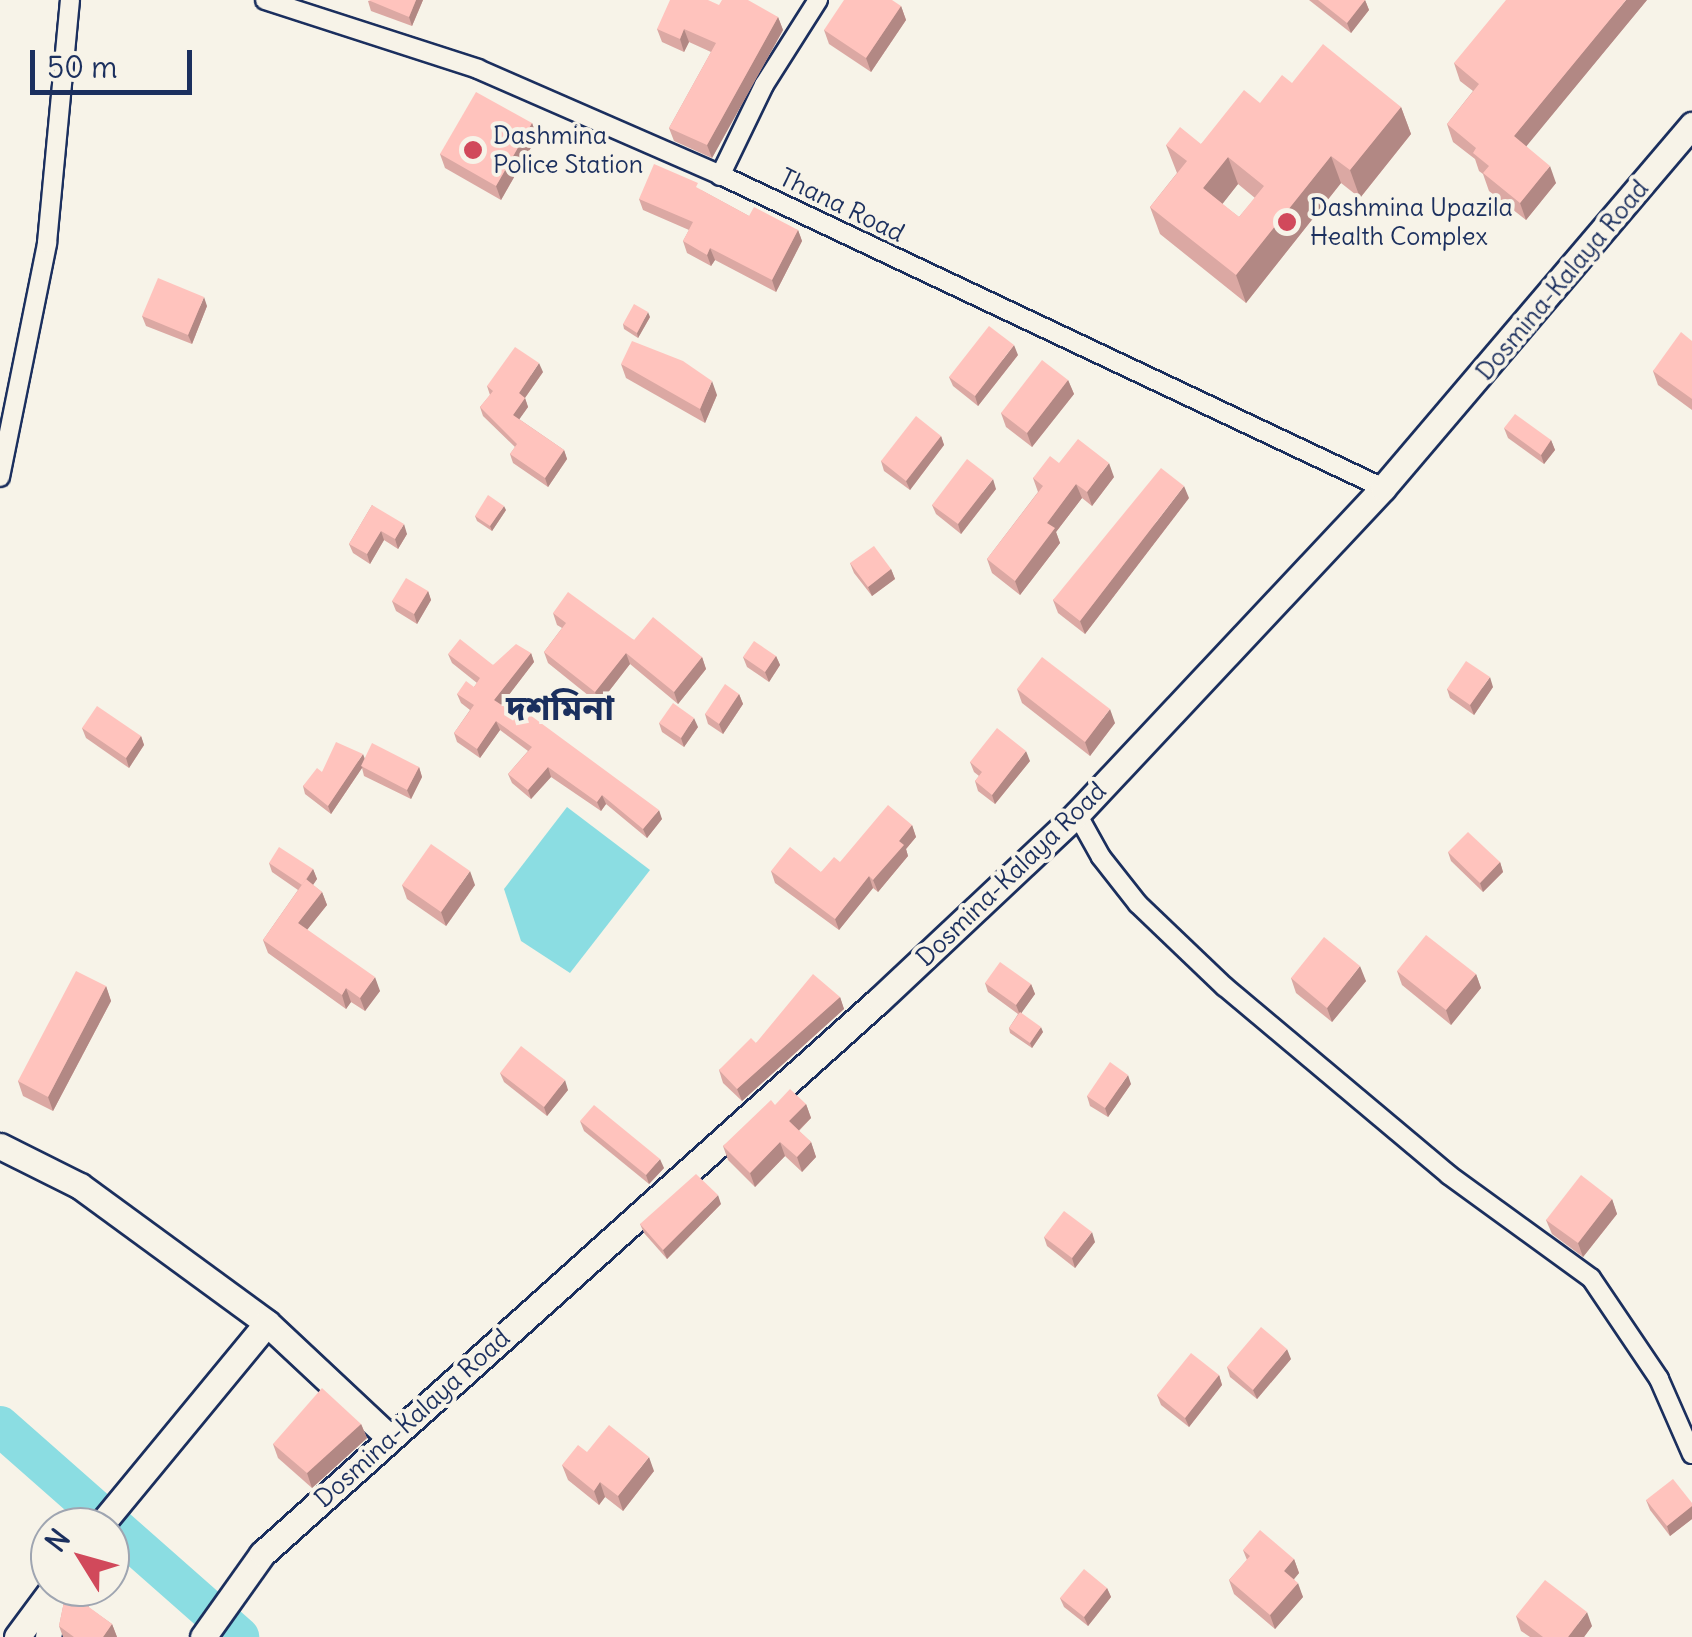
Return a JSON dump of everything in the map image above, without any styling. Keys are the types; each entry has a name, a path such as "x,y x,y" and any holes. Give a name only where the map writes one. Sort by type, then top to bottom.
{"street":[{"path":"0,477 47,243 70,0"},
{"name":"Thana Road","path":"265,0 478,70 720,176 1383,488"},
{"path":"720,176 764,86 818,0"},
{"name":"Dosmina-Kalaya Road","path":"203,1637 262,1554 879,1000 1077,814 1383,488 1692,125"},
{"path":"1077,814 1102,857 1138,904 1225,987 1449,1174 1591,1278 1659,1379 1692,1454"},
{"path":"7,1150 80,1186 266,1323 390,1437"},
{"path":"115,1507 266,1323"},
{"path":"18,1637 41,1607"},
{"path":"48,1637 53,1607"}],"water":[{"path":"567,807 650,870 570,973 521,941 504,889"}],"building":[{"path":"368,0 416,0 409,17"},
{"path":"670,0 708,0 719,5 722,0 748,0 778,17 707,145 669,128 716,43 684,29 680,39 657,29"},
{"path":"844,0 892,0 901,6 866,58 824,30"},
{"path":"1318,0 1365,0 1347,23"},
{"path":"1506,0 1626,0 1514,136 1550,166 1520,203 1483,173 1489,166 1473,153 1476,148 1447,124 1479,84 1454,63"},
{"path":"1323,44 1401,107 1350,170 1331,156 1236,275 1150,207 1187,161 1166,145 1180,127 1201,144 1244,90 1260,103 1282,75 1292,83","holes":["1228,157 1264,186 1239,217 1203,188"]},
{"path":"476,92 532,123 496,186 440,154"},
{"path":"654,164 698,183 696,187 749,216 754,207 798,230 772,280 710,248 707,255 683,241 693,222 639,199"},
{"path":"158,278 204,297 188,335 142,316"},
{"path":"634,304 648,312 637,333 623,324"},
{"path":"989,326 1014,345 975,396 949,377"},
{"path":"1681,332 1692,341 1692,399 1653,371"},
{"path":"632,341 683,361 712,381 700,409 621,364"},
{"path":"515,347 539,363 519,393 525,398 513,415 564,450 545,478 510,454 517,444 480,407 493,391 487,386"},
{"path":"1042,360 1068,380 1027,433 1001,413"},
{"path":"1515,414 1551,440 1541,455 1504,428"},
{"path":"916,416 941,436 906,481 881,461"},
{"path":"1078,439 1109,463 1087,492 1076,484 1047,523 1055,528 1015,581 987,559 1043,486 1033,478 1050,456 1059,463"},
{"path":"967,459 993,479 958,524 932,505"},
{"path":"1161,468 1184,486 1080,621 1053,600"},
{"path":"488,495 504,506 490,526 475,516"},
{"path":"372,505 404,524 395,539 381,531 367,554 349,544"},
{"path":"874,546 891,569 868,587 850,563"},
{"path":"406,578 428,591 414,614 392,601"},
{"path":"568,592 634,640 653,617 702,657 674,692 626,653 595,692 544,652 566,623 553,613"},
{"path":"460,639 493,665 516,644 531,653 494,700 526,721 530,715 659,810 643,829 602,795 597,802 548,767 528,790 508,774 532,747 496,721 477,749 454,733 474,705 457,694 466,681 474,687 480,678 448,654"},
{"path":"754,641 776,656 765,672 743,657"},
{"path":"1042,657 1110,709 1085,742 1017,689"},
{"path":"1466,661 1490,677 1470,705 1447,689"},
{"path":"725,684 739,694 719,724 705,714"},
{"path":"673,703 694,718 681,738 659,723"},
{"path":"97,706 141,736 126,758 82,728"},
{"path":"997,728 1026,751 992,795 975,781 982,772 970,762"},
{"path":"336,742 363,754 328,806 303,786 317,768 322,772"},
{"path":"372,743 419,767 407,790 361,766"},
{"path":"888,805 912,825 899,841 904,845 873,880 869,876 835,919 771,871 790,847 821,872 834,857 840,862"},
{"path":"1468,832 1500,862 1480,883 1448,852"},
{"path":"431,844 470,871 441,912 402,885"},
{"path":"279,847 313,869 302,885 269,863"},
{"path":"306,879 322,892 298,923 375,977 360,998 346,988 342,995 263,940"},
{"path":"1426,935 1476,974 1446,1010 1397,971"},
{"path":"1324,937 1360,966 1327,1008 1291,978"},
{"path":"1000,962 1031,984 1016,1005 985,983"},
{"path":"76,971 106,986 48,1097 18,1081"},
{"path":"813,974 840,997 737,1089 719,1070 751,1038 756,1043"},
{"path":"1020,1012 1041,1027 1030,1043 1009,1028"},
{"path":"521,1046 565,1080 544,1107 500,1073"},
{"path":"1110,1062 1128,1075 1105,1108 1087,1096"},
{"path":"790,1089 806,1104 789,1121 811,1142 797,1157 780,1142 750,1173 723,1146 771,1100 775,1105"},
{"path":"594,1105 660,1159 646,1175 580,1121"},
{"path":"696,1174 718,1195 663,1250 640,1224"},
{"path":"1581,1175 1612,1199 1578,1243 1546,1220"},
{"path":"1064,1211 1092,1232 1072,1258 1044,1237"},
{"path":"1261,1327 1287,1349 1253,1390 1227,1367"},
{"path":"1191,1353 1219,1375 1185,1418 1157,1395"},
{"path":"322,1388 361,1424 307,1473 273,1444"},
{"path":"609,1425 649,1457 618,1496 600,1482 594,1491 562,1465 578,1445 587,1452"},
{"path":"1673,1479 1692,1506 1667,1526 1646,1500"},
{"path":"1260,1530 1294,1559 1284,1571 1298,1583 1270,1615 1229,1580 1250,1556 1243,1550"},
{"path":"1084,1569 1107,1588 1084,1617 1060,1598"},
{"path":"1545,1580 1587,1612 1568,1637 1543,1637 1516,1616"},
{"path":"63,1607 89,1607 112,1624 103,1637 74,1637 59,1626"}],"waterway":[{"path":"0,1426 239,1637"}],"place":[{"name":"Dashmina Police Station","path":"473,150"},
{"name":"Dashmina Upazila Health Complex","path":"1287,222"}],"district":[{"name":"দশমিনা","path":"560,707"}]}
